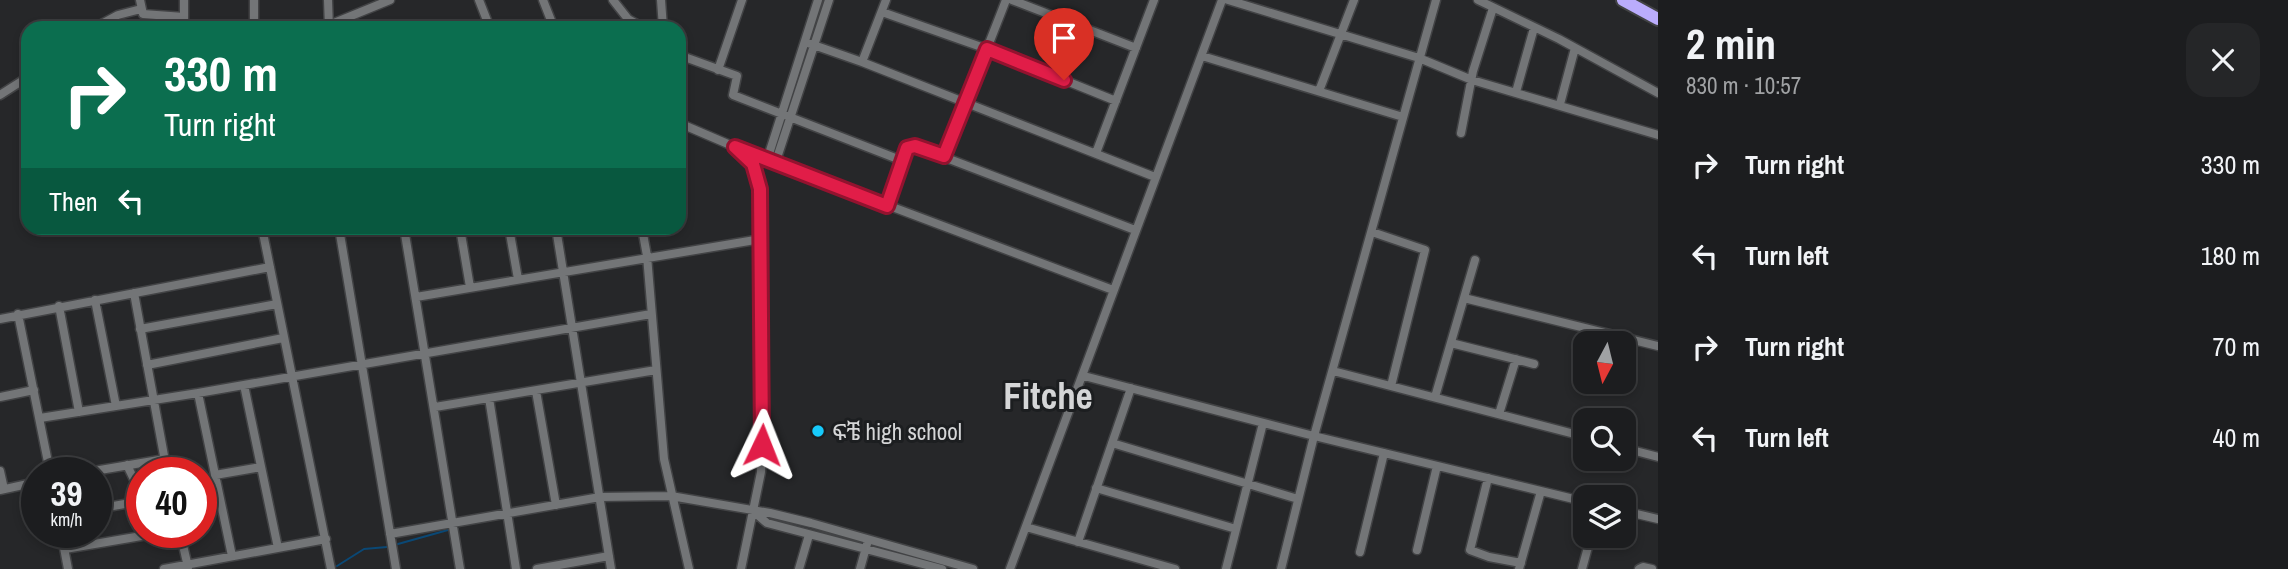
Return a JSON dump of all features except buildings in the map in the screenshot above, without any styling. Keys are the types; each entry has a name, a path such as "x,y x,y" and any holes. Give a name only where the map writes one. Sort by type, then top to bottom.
{"highway":[{"path":"1623,0 1658,19"}],"street":[{"path":"184,0 184,21"},
{"path":"254,0 254,21"},
{"path":"328,0 329,21"},
{"path":"343,21 390,0"},
{"path":"479,0 487,21"},
{"path":"543,0 551,21"},
{"path":"613,0 632,21"},
{"path":"661,0 662,21"},
{"path":"718,69 741,0"},
{"path":"771,162 818,0"},
{"path":"786,115 829,0"},
{"path":"862,62 886,0"},
{"path":"944,156 1006,0"},
{"path":"1012,0 1136,48"},
{"path":"1096,153 1154,0"},
{"path":"1010,569 1222,0"},
{"path":"1228,0 1419,58 1472,80 1658,135"},
{"path":"1319,91 1354,0"},
{"path":"1281,569 1314,436 1436,0"},
{"path":"1478,0 1658,93"},
{"path":"107,21 141,5 143,14 149,16 184,17"},
{"path":"1461,133 1472,80 1493,8"},
{"path":"882,12 987,49 1116,101"},
{"path":"1516,92 1534,28"},
{"path":"805,42 1155,177"},
{"path":"1560,104 1575,48"},
{"path":"1202,55 1403,117"},
{"path":"686,58 737,76 733,95 903,161"},
{"path":"0,95 21,82"},
{"path":"686,126 771,162 1113,290"},
{"path":"887,206 907,148 915,146 1135,230"},
{"path":"735,147 753,164 760,189 761,239 761,472 741,569"},
{"path":"1371,232 1425,250 1391,386"},
{"path":"263,235 331,569"},
{"path":"340,235 396,569"},
{"path":"405,235 460,569"},
{"path":"461,235 470,287"},
{"path":"510,235 518,279"},
{"path":"557,235 611,569"},
{"path":"643,235 664,459 689,569"},
{"path":"416,297 647,256 761,239"},
{"path":"1435,397 1475,260"},
{"path":"0,319 270,267"},
{"path":"134,293 165,457"},
{"path":"1464,298 1658,346"},
{"path":"95,300 116,406"},
{"path":"140,329 277,304"},
{"path":"60,306 79,412"},
{"path":"18,314 47,457"},
{"path":"40,418 652,314"},
{"path":"147,365 283,338"},
{"path":"1451,343 1534,364"},
{"path":"1499,414 1516,359"},
{"path":"435,407 656,370"},
{"path":"1333,371 1573,434"},
{"path":"1084,376 1314,436 1573,499"},
{"path":"244,385 278,548"},
{"path":"1078,542 1131,388"},
{"path":"0,397 34,390"},
{"path":"536,391 556,505"},
{"path":"198,393 211,457"},
{"path":"489,398 516,569"},
{"path":"1226,569 1263,423"},
{"path":"1112,443 1298,499"},
{"path":"1636,451 1658,457"},
{"path":"1360,552 1384,453"},
{"path":"1417,550 1437,466"},
{"path":"217,475 261,467"},
{"path":"0,471 2,489 21,485"},
{"path":"1488,478 1470,550 1520,566 1541,491"},
{"path":"217,485 232,556"},
{"path":"1096,488 1236,529"},
{"path":"390,534 600,497 671,496 769,513 869,538 973,569"},
{"path":"753,511 767,523 942,569"},
{"path":"1636,514 1658,519"},
{"path":"1026,527 1175,569"},
{"path":"799,569 809,535"},
{"path":"860,569 869,538"},
{"path":"68,569 65,550 126,539"},
{"path":"164,569 188,567 232,556 326,540"},
{"path":"184,548 188,567"},
{"path":"1582,569 1588,548"},
{"path":"537,569 609,556"},
{"path":"1639,569 1643,566 1652,569"}],"waterway":[{"path":"398,544 448,530"},
{"path":"337,566 364,549 387,547"}],"place":[{"name":"ፍቼ high school","path":"818,431"}],"district":[{"name":"Fitche","path":"1048,396"}],"route":[{"path":"762,445 760,189 753,164 735,147 887,206 907,148 915,146 944,156 987,49 1064,80"}]}
